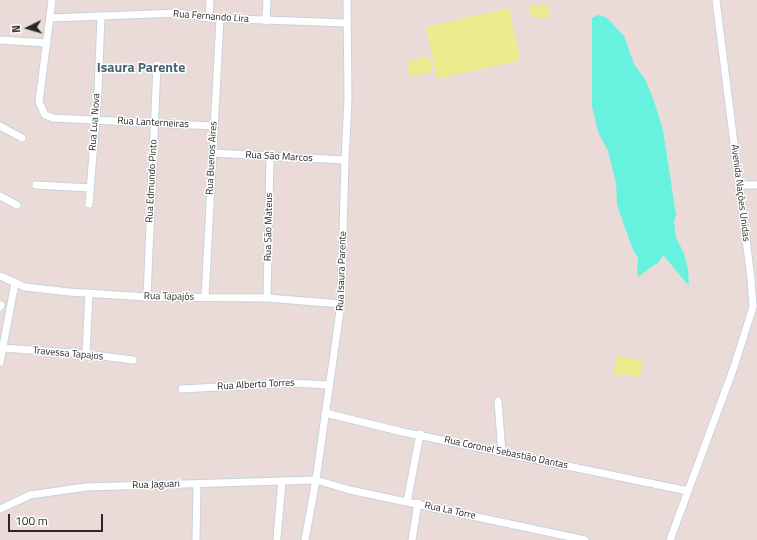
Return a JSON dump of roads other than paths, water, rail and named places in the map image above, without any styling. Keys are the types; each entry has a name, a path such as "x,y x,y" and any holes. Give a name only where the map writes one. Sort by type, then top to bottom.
{"street":[{"path":"0,40 48,43 52,0"},
{"path":"209,18 210,0"},
{"path":"266,20 267,0"},
{"name":"Rua Isaura Parente","path":"305,540 316,480 338,334 341,304 348,98 347,0"},
{"name":"Avenida Nações Unidas","path":"670,540 755,307 716,0"},
{"name":"Rua Fernando Lira","path":"51,18 179,13 220,19 347,23"},
{"name":"Rua Lua Nova","path":"89,204 100,16"},
{"name":"Rua Buenos Aires","path":"205,297 220,19"},
{"name":"Rua Lanterneiras","path":"48,43 39,102 45,115 53,118 214,126"},
{"name":"Rua Edmundo Pinto","path":"147,297 157,65"},
{"path":"0,126 22,138"},
{"name":"Rua São Marcos","path":"213,153 345,160"},
{"name":"Rua São Mateus","path":"267,298 270,156"},
{"path":"36,185 90,188"},
{"path":"739,185 757,185"},
{"path":"0,196 17,205"},
{"name":"Rua Tapajós","path":"0,276 15,283 36,288 89,293 147,297 267,298 341,304"},
{"path":"0,362 15,283"},
{"path":"86,354 89,293"},
{"name":"Travessa Tapajos","path":"3,348 86,354 133,360"},
{"name":"Rua Alberto Torres","path":"182,389 290,383 330,385"},
{"path":"498,401 502,453"},
{"name":"Rua Coronel Sebastião Dantas","path":"325,413 404,432 420,434 502,453 688,491"},
{"path":"407,502 420,434"},
{"name":"Rua Jaguari","path":"0,509 30,495 86,487 316,480"},
{"name":"Rua La Torre","path":"316,480 350,490 418,503 585,540"},
{"path":"277,538 282,481"},
{"path":"196,540 197,484"},
{"path":"412,540 418,503"}],"water":[{"path":"598,15 606,17 624,36 634,64 646,81 654,101 663,130 676,215 674,221 676,238 684,253 688,270 689,286 663,255 659,262 639,277 637,274 638,258 633,250 617,205 616,183 608,151 598,132 592,106 592,18"}],"district":[{"name":"Isaura Parente","path":"141,69"}]}
